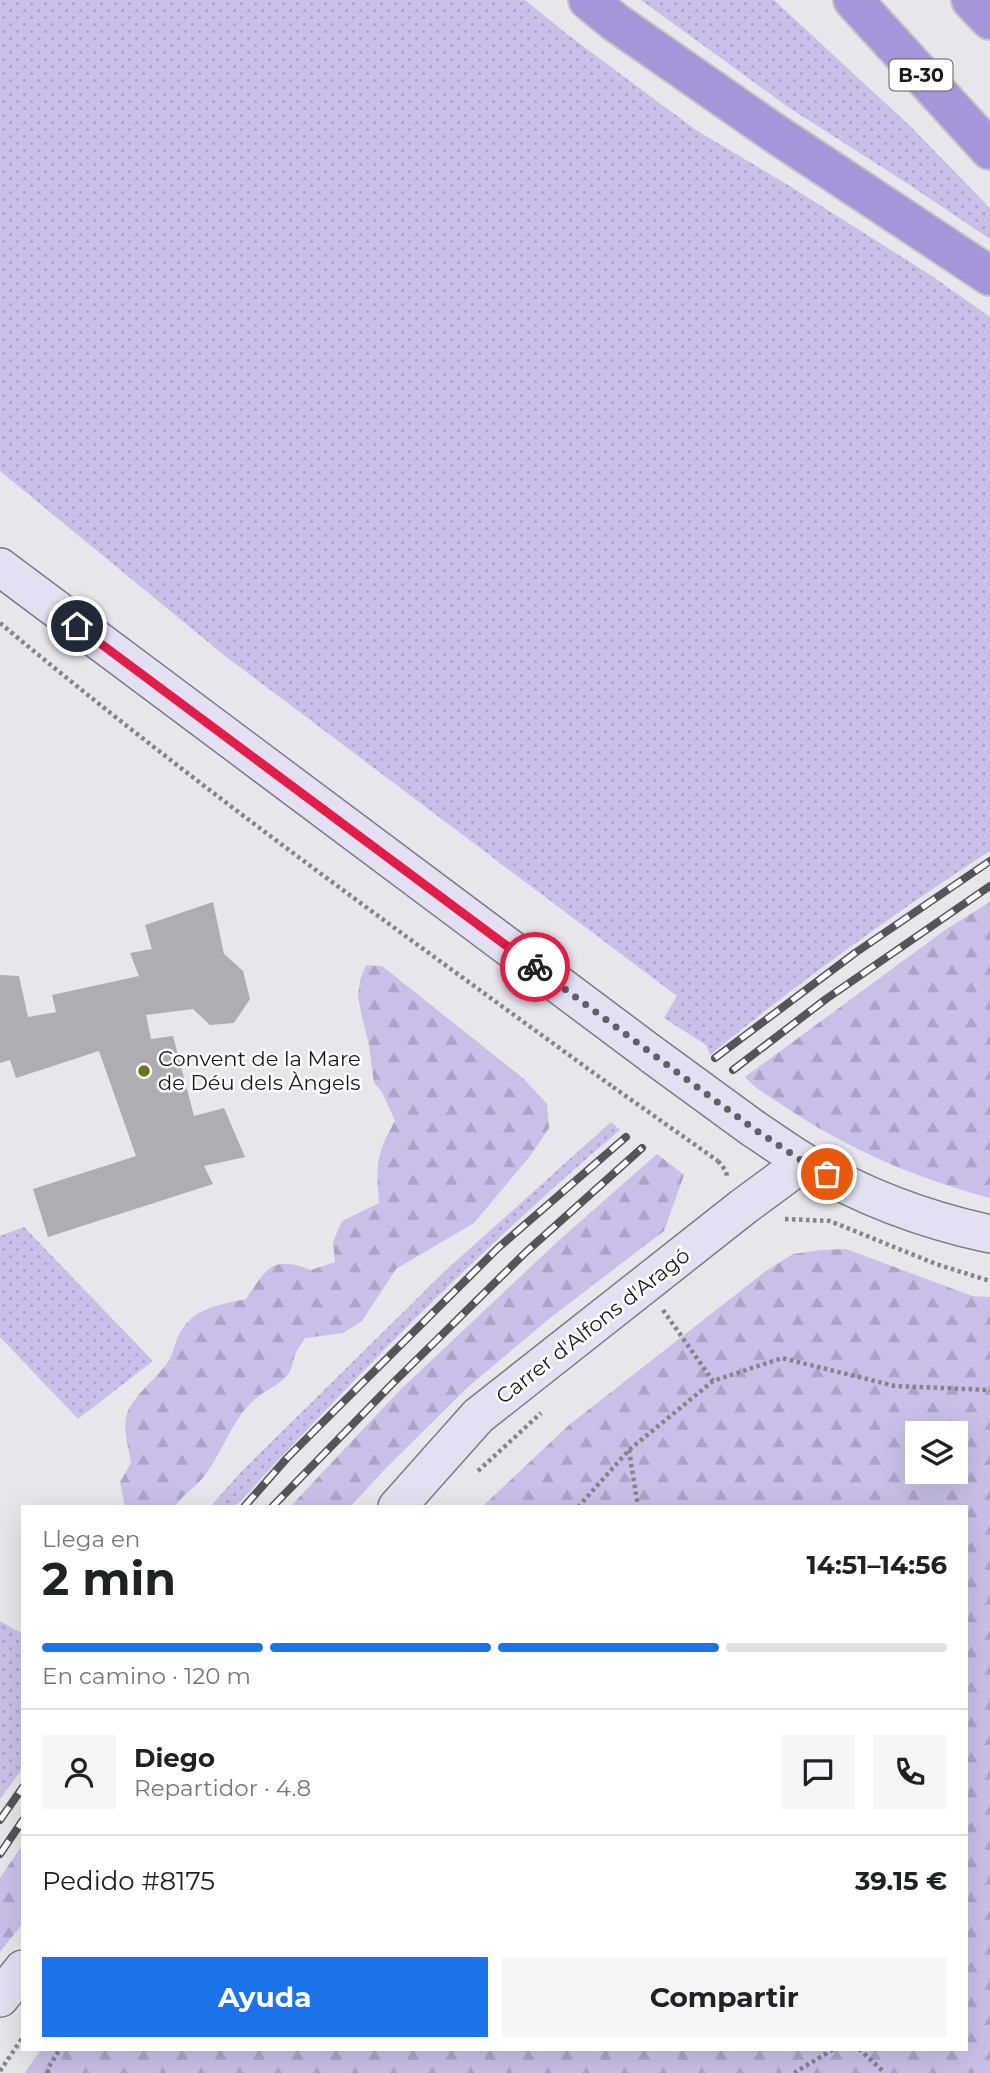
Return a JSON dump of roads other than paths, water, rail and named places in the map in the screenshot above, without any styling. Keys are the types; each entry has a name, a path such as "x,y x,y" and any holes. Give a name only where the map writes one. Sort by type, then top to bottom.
{"highway":[{"path":"588,0 615,22 770,130 990,276"},
{"name":"B-30","path":"853,0 990,150"},
{"path":"971,0 990,20"}],"street":[{"path":"0,567 754,1129 804,1162 851,1186 905,1210 990,1234"},
{"name":"Carrer d'Alfons d'Aragó","path":"399,1505 478,1416 804,1162"},
{"path":"0,1998 21,1972"}],"railway":[{"path":"715,1058 855,953 990,861"},
{"path":"733,1070 826,999 990,886"},
{"path":"246,1505 287,1458 498,1248 626,1137"},
{"path":"274,1505 526,1252 642,1148"},
{"path":"0,1820 21,1790"},
{"path":"0,1854 21,1823"}],"place":[{"name":"Convent de la Mare de Déu dels Àngels","path":"144,1071"}]}
